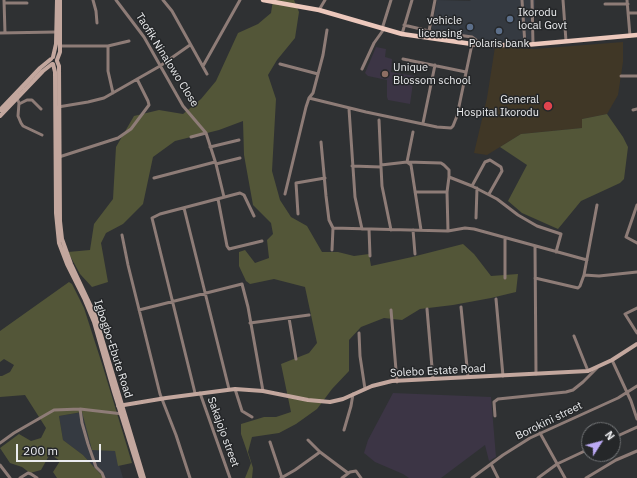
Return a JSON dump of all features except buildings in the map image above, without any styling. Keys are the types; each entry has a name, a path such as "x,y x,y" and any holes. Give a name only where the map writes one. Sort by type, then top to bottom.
{"main road":[{"path":"53,64 50,61 56,44 57,0"},
{"name":"Igbogbo-Ebute Road","path":"60,0 60,52 57,60 59,66 56,213 59,243 66,264 84,298 94,322 120,405"},
{"path":"264,0 319,10 402,34 479,45 525,45 637,35"},
{"path":"0,116 43,70 53,64 56,64 57,60 55,57 52,58"},
{"path":"0,110 40,68 52,58"},
{"name":"Igbogbo-Ebute Road","path":"53,64 55,72 57,107 60,221 62,239 71,264 95,315 122,414 142,478"},
{"name":"Solebo Estate Road","path":"120,405 229,389 263,391 308,400 330,402 343,399 372,386 392,381 397,382 588,371 612,360 637,344"}],"street":[{"path":"93,0 97,23"},
{"name":"Taofik Ninalowo Close","path":"116,0 139,28 183,106 206,133 224,197"},
{"path":"162,0 172,11 207,74"},
{"path":"202,66 240,0"},
{"path":"319,10 325,0"},
{"path":"362,69 374,43 383,29 391,0"},
{"path":"402,34 412,0"},
{"path":"429,31 435,0"},
{"path":"522,0 525,45"},
{"path":"532,0 533,44"},
{"path":"563,0 566,41"},
{"path":"5,33 4,2 27,3"},
{"path":"605,4 627,2 630,36"},
{"path":"628,13 637,13"},
{"path":"404,25 429,31 472,37 479,45"},
{"path":"285,194 309,98 312,96 318,74 327,30"},
{"path":"0,33 56,32"},
{"path":"60,46 108,46 129,41"},
{"path":"57,107 104,98 160,66 190,44"},
{"path":"309,98 349,108 447,128 453,126 472,44"},
{"path":"108,46 108,71 113,93"},
{"path":"403,59 466,72"},
{"path":"280,64 318,74"},
{"path":"423,123 435,65"},
{"path":"621,76 637,76"},
{"path":"59,157 118,138 127,132 149,105 137,79"},
{"path":"17,98 19,104 18,116 20,123 42,135"},
{"path":"19,104 26,100 32,100 41,109"},
{"path":"349,108 355,197 362,229"},
{"path":"379,120 383,191 391,230"},
{"path":"407,162 413,132"},
{"path":"191,137 206,133"},
{"path":"210,147 239,140"},
{"path":"321,142 329,220 333,228 332,250"},
{"path":"154,178 240,158"},
{"path":"472,186 485,162 490,160 501,167 502,171 489,194"},
{"path":"352,166 381,166 407,162 441,164 449,170 447,192 448,231"},
{"path":"407,162 411,165 421,230"},
{"path":"449,177 489,194 505,204 518,215 537,226 561,234 556,252"},
{"path":"298,214 296,183 325,178"},
{"path":"476,218 477,188"},
{"path":"415,192 447,192"},
{"path":"229,389 184,208 242,193 254,216"},
{"path":"218,199 227,246 229,249 262,241"},
{"path":"535,278 578,288 580,286 587,260 597,205"},
{"path":"637,205 626,236 637,243"},
{"name":"Sakajojo street","path":"184,208 160,214 152,218 197,393 230,478"},
{"path":"333,228 448,231 465,228 474,229 587,260"},
{"path":"369,229 370,256"},
{"path":"413,230 415,254"},
{"path":"122,235 161,398 176,435 190,478"},
{"path":"505,238 505,278"},
{"path":"535,246 536,374"},
{"path":"584,274 598,276 637,272"},
{"path":"139,310 242,284 263,391"},
{"path":"496,299 503,376"},
{"path":"461,307 468,377"},
{"path":"637,308 625,314 637,333"},
{"path":"427,309 434,379"},
{"path":"391,310 397,382"},
{"path":"250,323 308,315"},
{"path":"289,318 296,359"},
{"path":"359,333 360,356 365,389"},
{"path":"574,336 588,371"},
{"path":"612,360 637,419"},
{"path":"495,416 494,402 498,398 566,392 572,390 583,382 597,368"},
{"name":"Borokini street","path":"472,478 509,450 540,433 607,404 637,386"},
{"path":"235,389 242,411 252,417"},
{"path":"344,430 353,394"},
{"path":"0,443 14,433 54,410 80,409 122,414"},
{"path":"80,409 88,444 96,467 102,473 104,478"},
{"path":"621,434 637,427"},
{"path":"540,433 565,478"},
{"path":"308,440 320,452 348,473"},
{"path":"270,442 281,478 320,452"},
{"path":"586,478 616,460 637,451"},
{"path":"538,478 557,464 581,453"},
{"path":"491,464 498,478"},
{"path":"0,465 10,478"},
{"path":"342,478 348,473 356,471 361,478"},
{"path":"20,478 28,473 37,478"}],"shaded area":[{"path":"437,0 535,0 533,41 499,43 431,32"},
{"name":"General Hospital Ikorodu","path":"623,42 623,62 618,95 607,114 582,119 582,128 521,134 487,155 474,153 487,98 495,47 534,49"},
{"name":"Unique Blossom school","path":"376,47 386,49 385,57 392,59 391,72 414,76 410,104 388,100 387,80 368,76 365,73"},
{"path":"393,393 491,397 496,457 489,461 485,445 441,478 409,478 375,462 364,453 368,440"},
{"path":"83,412 92,449 115,451 123,478 104,478 83,455 63,440 59,416"}],"green space":[{"path":"273,0 294,0 299,12 295,38 277,60 268,75 276,99 272,171 280,200 291,217 307,226 322,252 338,252 354,256 369,254 371,266 463,244 474,254 491,276 518,274 516,292 453,305 420,309 402,320 384,318 361,327 349,340 349,371 332,389 317,409 296,424 279,433 252,437 248,452 253,468 252,478 245,478 251,463 241,434 241,424 264,417 276,417 291,412 281,364 309,353 317,343 305,287 274,279 250,284 246,281 239,266 239,252 245,250 255,263 269,258 267,240 273,234 271,223 253,205 244,155 243,121 219,130 175,141 153,157 143,204 123,224 106,233 101,243 108,282 92,287 80,274 68,252 90,250 94,224 113,199 116,147 134,116 159,110 183,114 201,99 216,81 238,33 258,24 271,13"},
{"path":"607,114 628,147 624,179 620,183 581,201 558,229 522,213 508,201 527,165 500,147 521,134 582,128 582,119"},
{"path":"69,282 72,284 84,308 132,463 118,466 115,451 92,450 82,412 59,416 63,440 83,455 104,478 57,478 53,472 60,461 50,454 41,470 30,473 22,467 10,463 0,448 19,434 31,441 41,438 46,428 25,395 0,397 0,376 10,372 14,365 4,359 0,362 0,331"}],"place":[{"name":"Ikorodu local Govt","path":"510,19"},
{"name":"vehicle licensing","path":"470,27"},
{"name":"Polaris bank","path":"499,31"},
{"name":"Unique Blossom school","path":"385,74"},
{"name":"General Hospital Ikorodu","path":"548,106"}]}
